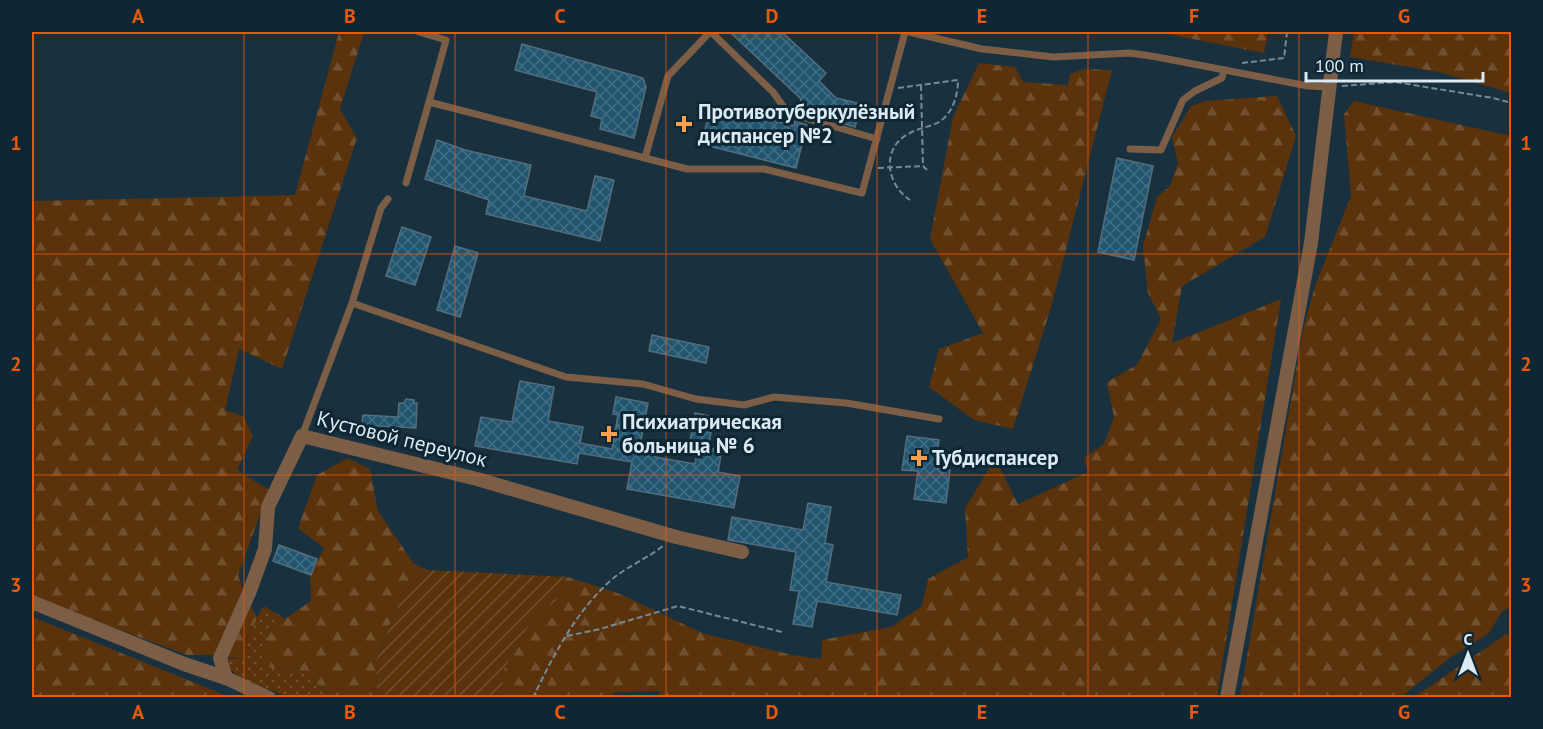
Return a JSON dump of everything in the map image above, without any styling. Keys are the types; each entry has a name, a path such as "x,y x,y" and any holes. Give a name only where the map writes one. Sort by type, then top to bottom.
{"street":[{"path":"1227,698 1311,243 1336,32"},
{"name":"Кустовой переулок","path":"226,678 220,658 249,593 265,549 268,507 302,436 477,479 676,537 742,552"},
{"path":"32,602 184,664 226,678 269,698"}],"lane":[{"path":"406,183 446,40 419,32"},
{"path":"645,158 668,76 711,32 773,92 788,113 877,139"},
{"path":"429,102 687,169 764,169 862,193 907,32 982,49 1053,57 1130,53 1308,86 1330,87"},
{"path":"1130,148 1161,150 1183,100 1222,78 1224,70"},
{"path":"302,436 352,303 381,208 388,199"},
{"path":"352,303 566,377 644,384 696,399 744,405 774,397 846,403 939,419"}],"path":[{"path":"1237,72 1239,63 1284,58 1287,32"},
{"path":"890,89 958,80 958,90 951,110 939,122 909,133 898,143 891,157 890,167 894,184 900,193 910,200"},
{"path":"1330,87 1395,82 1493,98 1512,104"},
{"path":"921,85 923,166 927,170"},
{"path":"869,168 923,166"},
{"path":"533,698 567,636 594,598 617,575 650,556 676,537"},
{"path":"567,636 600,629 678,606 782,632"}],"green space":[{"path":"339,32 364,32 340,109 357,138 282,369 239,349 225,410 243,416 253,436 237,470 269,490 238,575 245,596 257,617 242,659 215,655 187,655 32,597 32,201 295,195"},
{"path":"1157,32 1268,32 1264,53"},
{"path":"1354,32 1511,32 1511,93 1439,72 1350,57"},
{"path":"979,63 1015,67 1023,82 1068,85 1070,74 1084,69 1112,70 1052,304 1013,429 974,420 929,387 939,349 983,333 930,239 953,117"},
{"path":"1277,96 1296,136 1265,237 1182,286 1172,343 1281,299 1217,697 660,698 659,691 615,692 609,698 504,698 502,673 537,611 556,602 557,587 568,577 620,594 702,633 792,655 821,659 822,640 891,627 922,606 928,579 968,557 965,508 995,459 1018,504 1088,472 1084,458 1104,444 1114,417 1107,382 1137,365 1161,319 1148,293 1143,246 1157,197 1170,186 1178,163 1172,137 1191,106 1206,101"},
{"path":"1354,101 1511,136 1511,607 1502,611 1489,633 1451,657 1401,697 1240,697 1303,330 1315,286 1351,196 1344,114"},
{"path":"348,458 370,469 378,511 414,564 428,570 403,593 376,659 377,697 333,697 303,672 260,666 270,629 311,601 310,575 324,548 298,528 317,475"},
{"path":"428,570 568,577 557,587 556,602 537,611 502,673 504,697 377,697 376,660 403,593"},
{"path":"264,606 285,619 270,629 261,666 303,672 333,697 288,697 238,677 220,658 242,659 257,617"},
{"path":"32,617 220,693 227,697 32,697"},
{"path":"1505,635 1511,635 1511,697 1414,697"}],"building":[{"path":"730,32 782,32 826,73 819,81 836,98 861,104 855,127 798,110 801,99"},
{"path":"522,44 643,78 646,87 634,138 600,129 602,119 591,116 597,92 515,70"},
{"path":"712,105 794,126 795,121 807,125 796,168 701,144"},
{"path":"437,140 465,150 531,165 524,196 587,211 595,176 614,180 600,241 486,214 489,200 425,179"},
{"path":"1117,158 1153,166 1134,260 1098,252"},
{"path":"402,227 431,237 415,285 386,276"},
{"path":"455,246 478,253 460,317 437,310"},
{"path":"652,335 709,347 706,363 649,351"},
{"path":"520,381 554,387 548,421 583,427 580,443 612,449 618,415 613,414 616,397 648,403 639,450 656,453 655,457 695,464 699,443 690,441 695,413 714,417 708,448 722,450 718,472 740,476 734,508 627,489 632,462 579,453 577,464 475,446 481,417 512,422"},
{"path":"406,399 417,403 416,428 362,425 363,415 398,417 399,403 404,403"},
{"path":"907,436 939,440 935,468 950,470 946,503 914,499 918,471 902,470"},
{"path":"808,503 831,507 825,543 833,545 826,582 901,595 897,615 817,601 812,627 793,624 799,591 790,590 796,552 728,540 732,517 803,530"},
{"path":"279,545 317,559 311,575 273,561"}],"place":[{"name":"Противотуберкулёзный диспансер №2","path":"684,124"},
{"name":"Психиатрическая больница № 6","path":"609,434"},
{"name":"Тубдиспансер","path":"919,458"}]}
